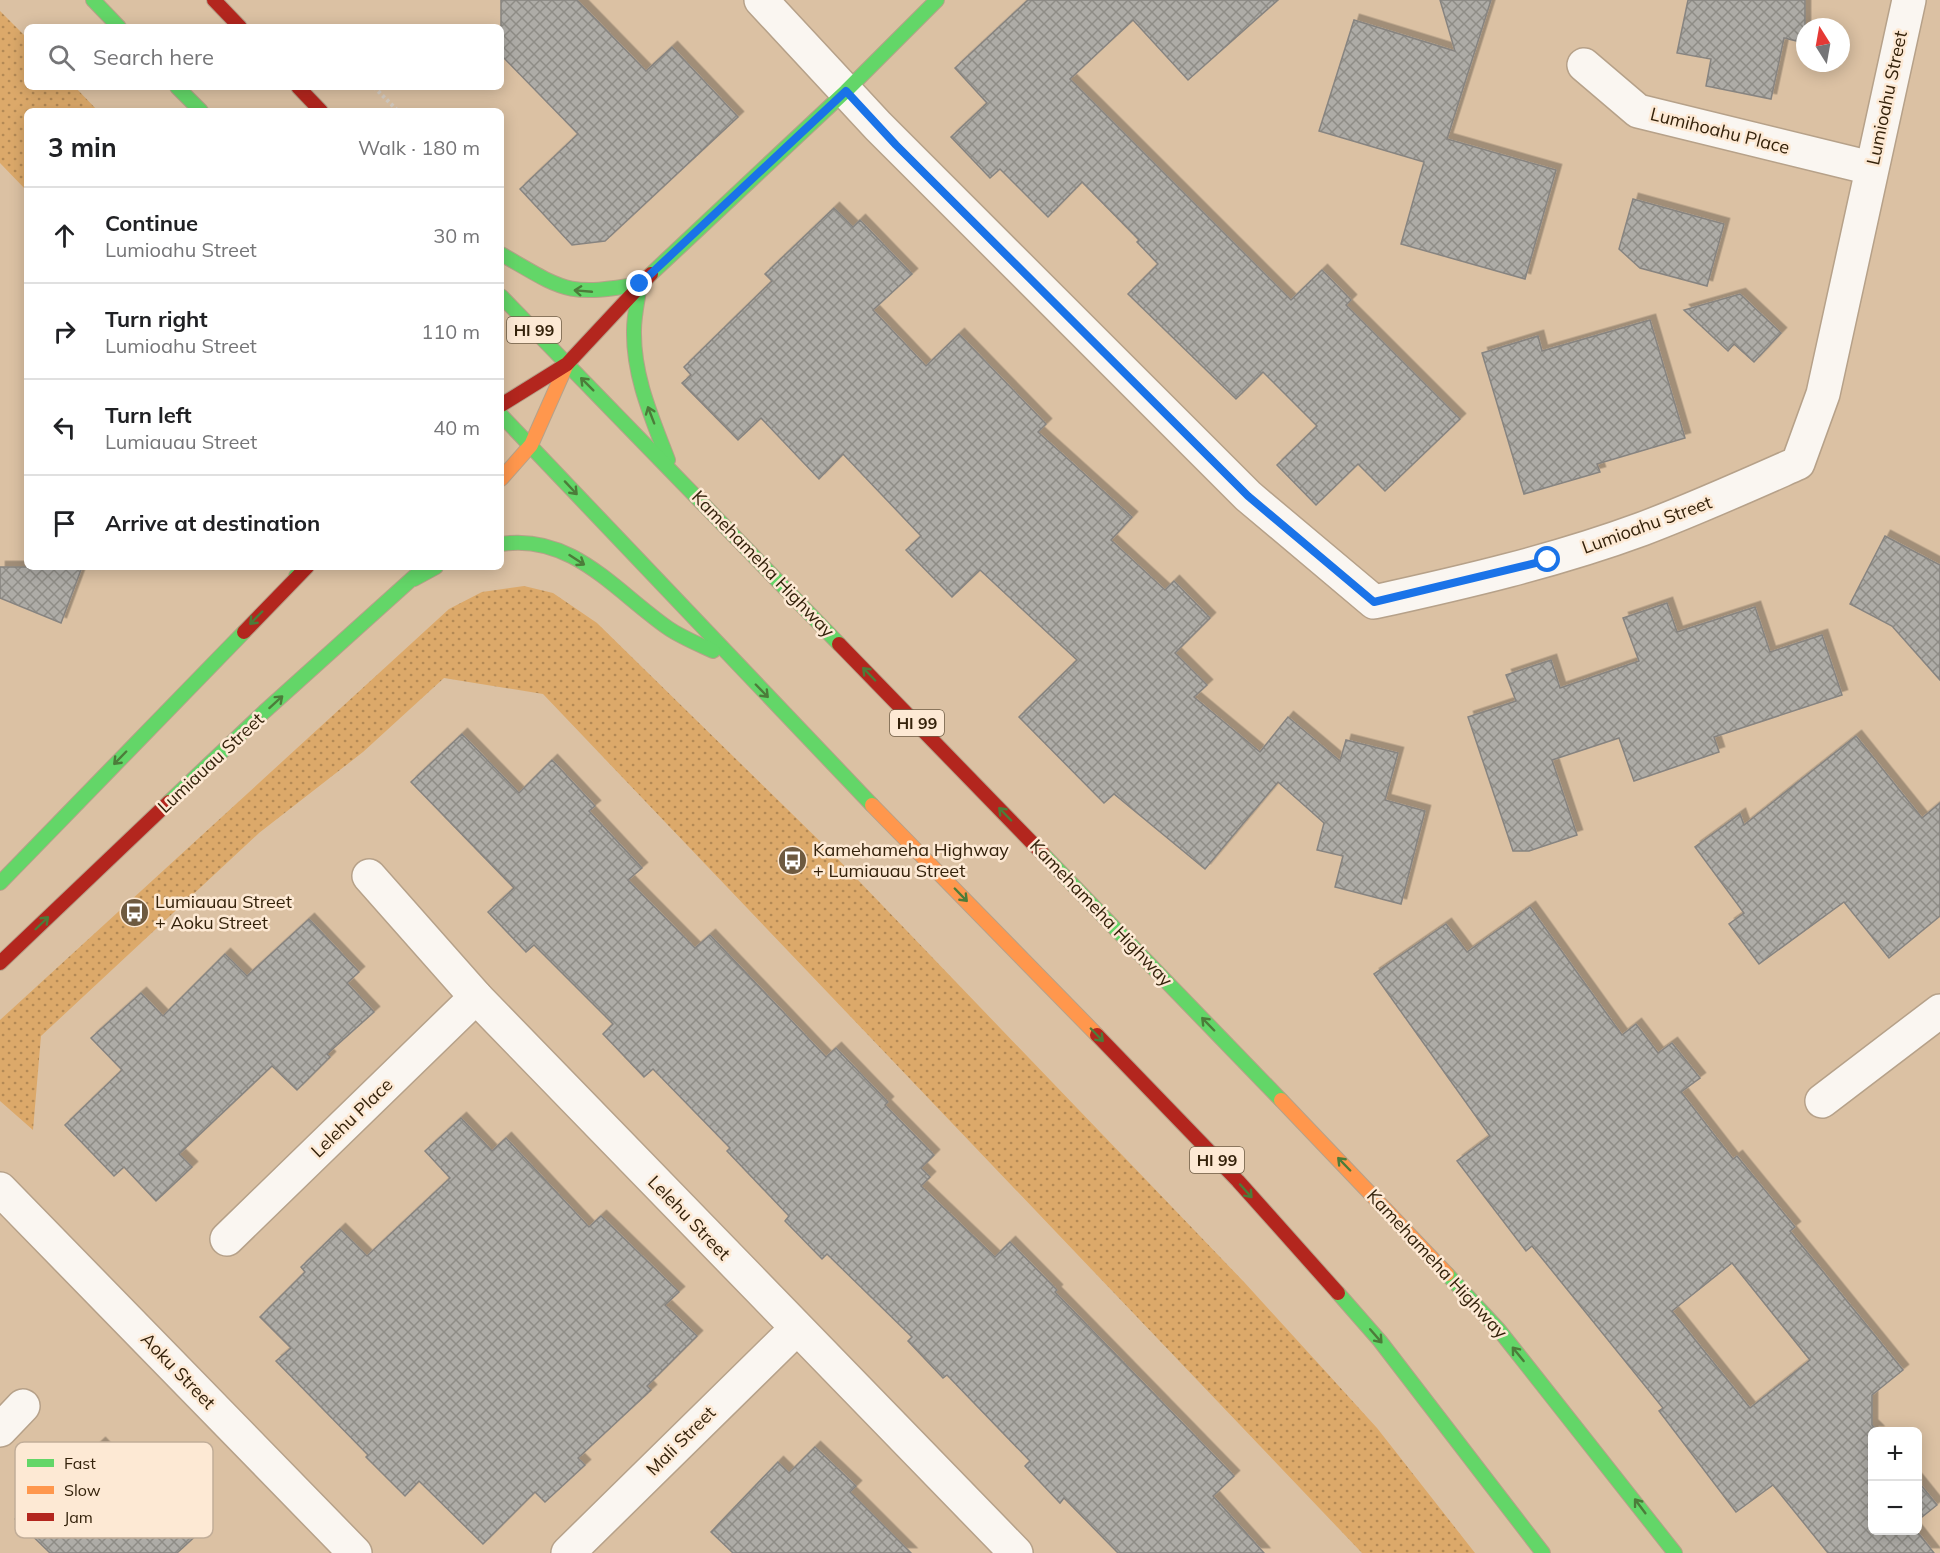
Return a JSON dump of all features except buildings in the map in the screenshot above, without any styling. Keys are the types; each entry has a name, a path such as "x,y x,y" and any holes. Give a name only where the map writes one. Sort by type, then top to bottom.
{"main road":[{"path":"93,0 116,24"},
{"path":"214,0 237,24"},
{"path":"504,403 567,364 640,284 846,91 937,0"},
{"path":"180,90 198,108"},
{"path":"301,90 318,108"},
{"path":"504,256 562,288 593,292 640,284"},
{"path":"640,284 634,331 636,361 645,399 672,470"},
{"name":"Kamehameha Highway","path":"504,299 1400,1223 1499,1330 1675,1553"},
{"path":"504,476 531,445 567,364"},
{"name":"HI 99","path":"504,418 733,661 1238,1181 1380,1341 1543,1553"},
{"path":"504,544 514,542 559,548 610,581 669,629 733,661"},
{"path":"0,883 302,570"},
{"name":"Lumiauau Street","path":"0,963 264,712 422,570"},
{"path":"414,579 430,570"}],"street":[{"name":"Lumioahu Street","path":"761,0 890,139 1248,496 1374,602 1548,560 1641,529 1711,502 1798,463 1823,394 1909,0"},
{"name":"Lumihoahu Place","path":"1584,65 1638,111 1871,168"},
{"name":"Lelehu Street","path":"369,876 476,997 1016,1553"},
{"name":"Lelehu Place","path":"227,1239 476,997"},
{"path":"1822,1101 1940,1011"},
{"name":"Aoku Street","path":"0,1189 355,1553"},
{"name":"Mali Street","path":"568,1553 796,1329"},
{"path":"0,1430 23,1406"}],"path":[{"path":"377,90 395,108"}],"shaded area":[{"path":"0,11 24,35 24,90 78,90 95,108 24,108 24,188 0,163"},
{"path":"524,586 553,593 597,623 834,855 1244,1282 1377,1428 1475,1553 1362,1553 543,694 444,678 363,752 259,833 41,1036 33,1130 0,1101 0,1020 449,609 482,592"}],"traffic: fast":[{"path":"93,0 116,24"},
{"path":"651,274 846,91 937,0"},
{"path":"180,90 198,108"},
{"path":"504,256 553,283 580,290 640,284 634,324 637,364 645,396 668,460"},
{"path":"504,299 839,644"},
{"path":"504,418 872,805"},
{"path":"504,544 526,543 550,547 571,556 611,582 668,628 713,651"},
{"path":"296,576 301,570"},
{"path":"169,802 264,712 422,570"},
{"path":"414,579 430,570"},
{"path":"0,883 244,632"},
{"path":"1043,854 1281,1100"},
{"path":"1447,1274 1499,1330 1675,1553"},
{"path":"1338,1293 1380,1341 1543,1553"}],"traffic: slow":[{"path":"504,476 531,445 567,364"},
{"path":"872,805 1097,1035"},
{"path":"1281,1100 1447,1274"}],"traffic: jam":[{"path":"214,0 237,24"},
{"path":"301,90 318,108"},
{"path":"504,403 567,364 651,274"},
{"path":"244,632 304,570"},
{"path":"839,644 1043,854"},
{"path":"0,963 169,802"},
{"path":"1097,1035 1238,1181 1338,1293"}],"place":[{"name":"Kamehameha Highway + Lumiauau Street","path":"792,860"},
{"name":"Lumiauau Street + Aoku Street","path":"134,912"}],"route":[{"path":"640,284 846,91 896,145 1248,496 1374,602 1462,583 1548,560"}]}
